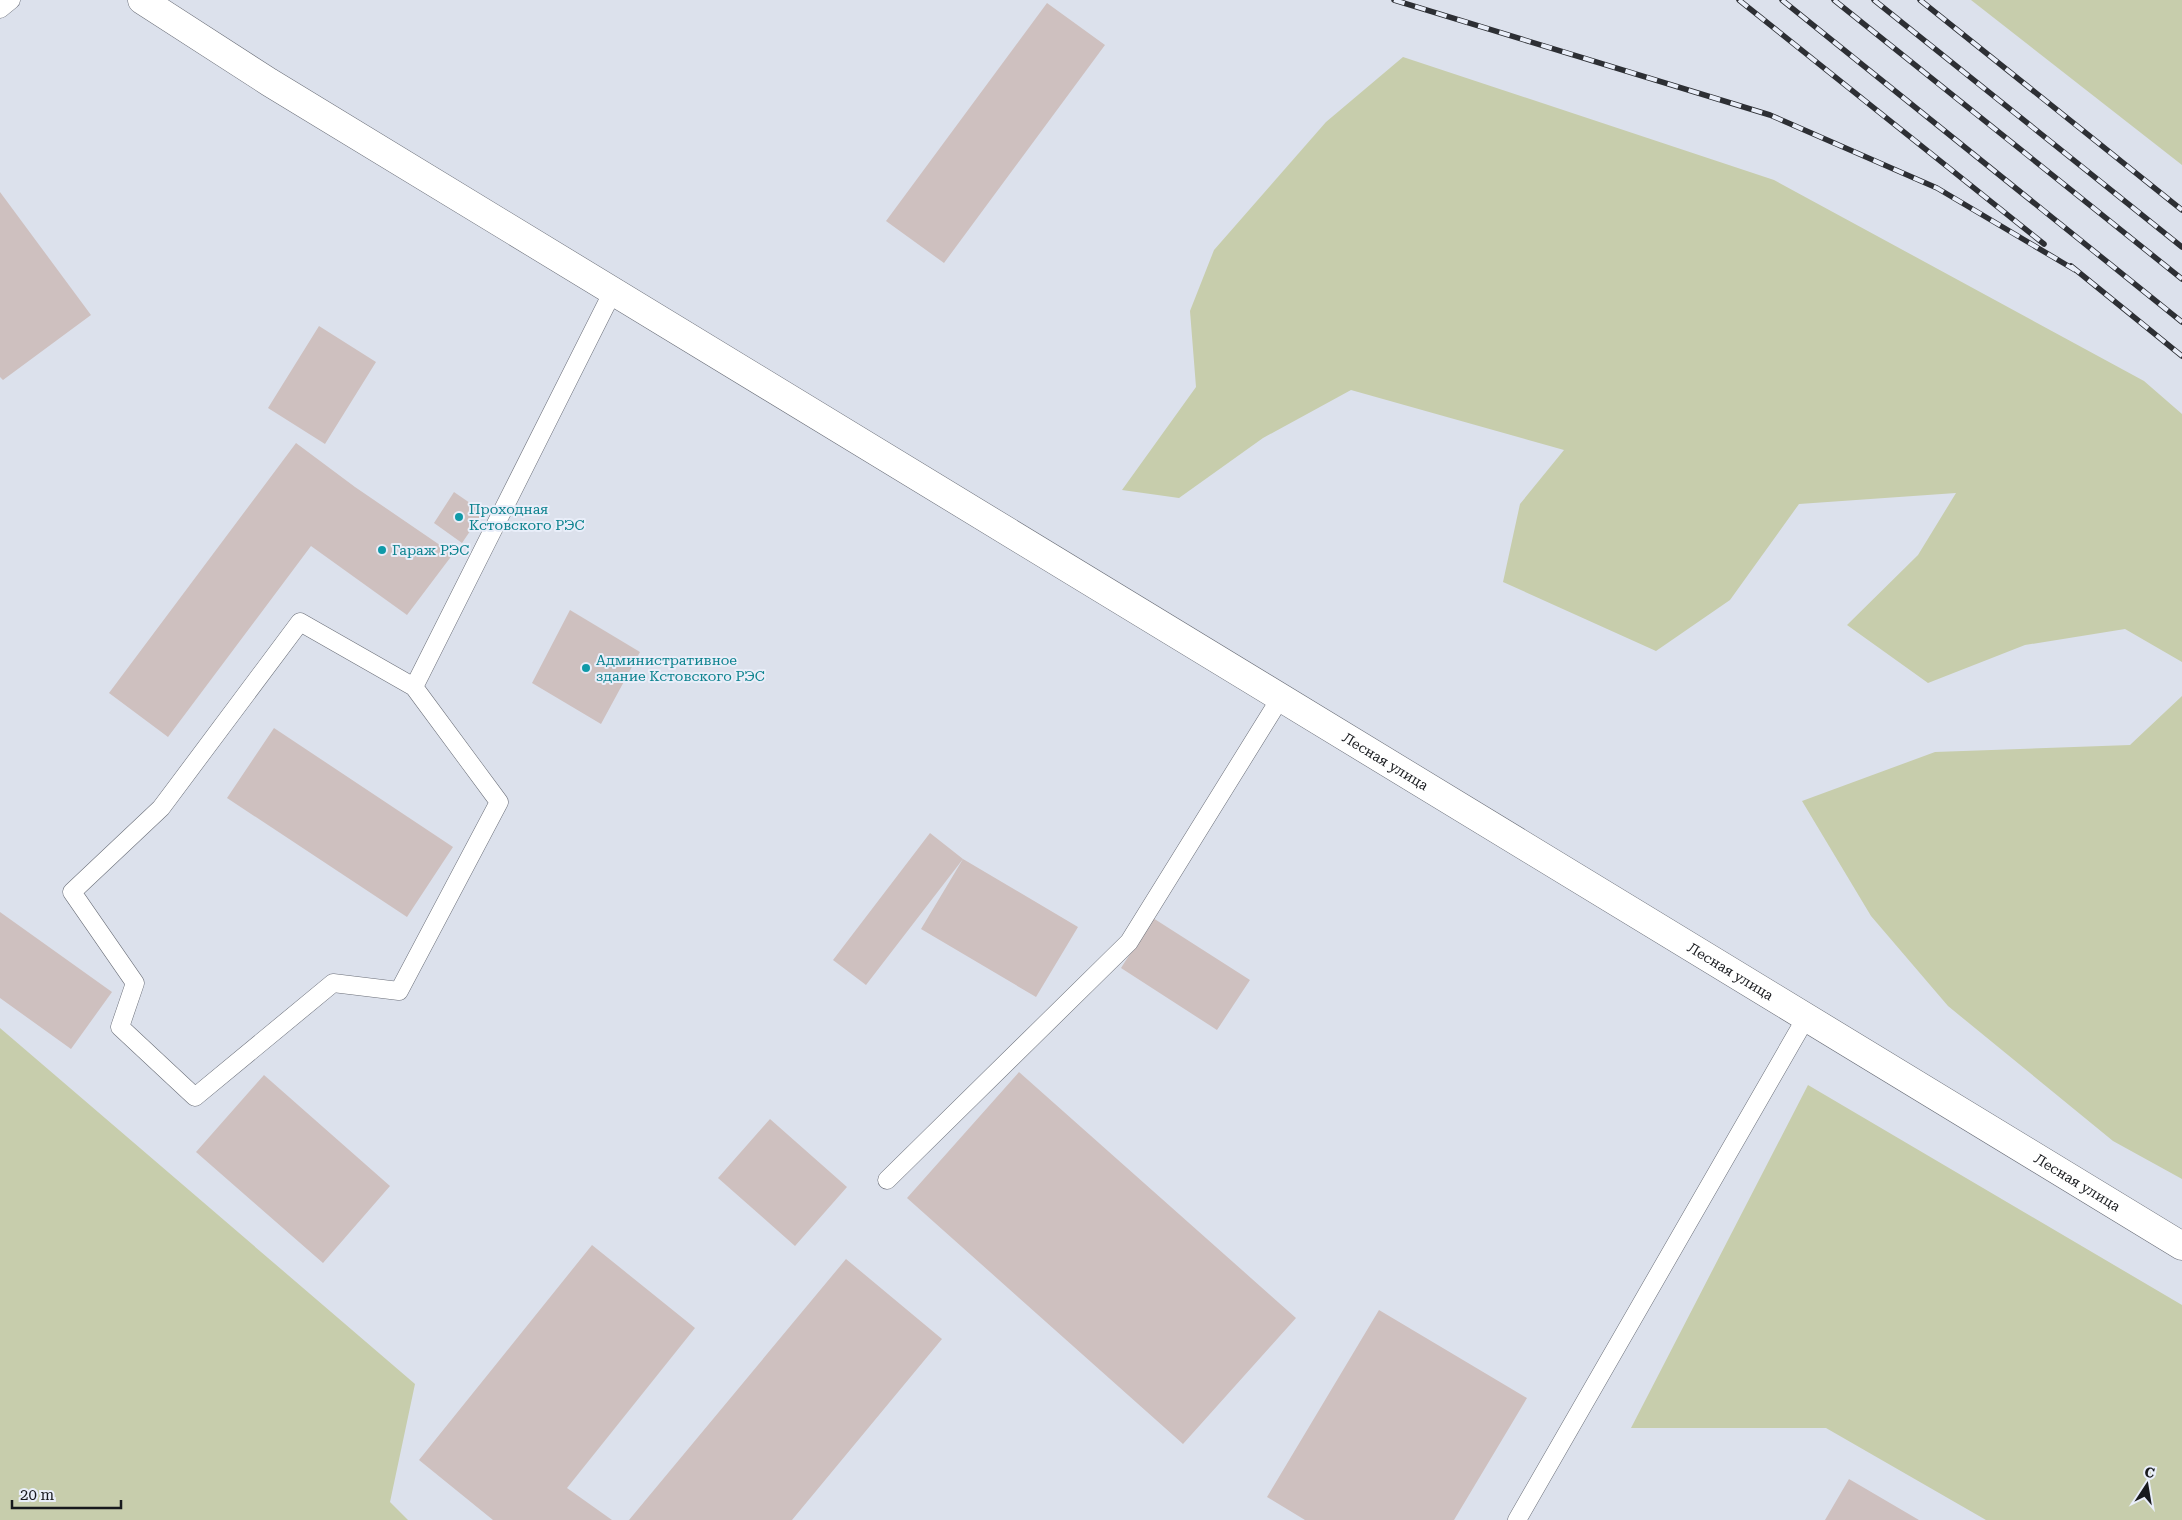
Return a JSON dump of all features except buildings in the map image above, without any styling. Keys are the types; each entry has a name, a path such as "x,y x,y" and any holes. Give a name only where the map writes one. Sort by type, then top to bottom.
{"street":[{"name":"Лесная улица","path":"142,0 269,82 1807,1016 2182,1246"}],"lane":[{"path":"0,9 11,0"},
{"path":"414,686 613,291"},
{"path":"300,622 414,686 499,802 399,991 333,983 195,1097 120,1028 136,983 72,892 161,808 300,622"},
{"path":"887,1180 1129,942 1281,697"},
{"path":"1517,1520 1807,1016"}],"green space":[{"path":"1971,0 2182,0 2182,165"},
{"path":"1403,57 1774,180 2144,381 2182,414 2182,662 2125,629 2025,645 1928,683 1847,625 1918,555 1956,493 1799,504 1730,600 1656,651 1503,582 1520,504 1564,450 1351,390 1263,438 1179,498 1122,490 1196,387 1190,311 1214,250 1326,122"},
{"path":"2182,696 2182,1179 2113,1141 1948,1006 1871,916 1802,801 1935,752 2130,745"},
{"path":"0,1028 415,1384 390,1502 408,1520 0,1520"},
{"path":"1808,1085 2182,1305 2182,1520 1986,1520 1826,1428 1631,1428"}],"railway":[{"path":"1394,0 1770,115 1937,188 2075,270"},
{"path":"1739,0 2044,244"},
{"path":"1782,0 2182,322"},
{"path":"1834,0 2182,279"},
{"path":"1874,0 2182,247"},
{"path":"1920,0 2182,210"},
{"path":"2071,266 2182,356"}],"place":[{"name":"Проходная Кстовского РЭС","path":"459,517"},
{"name":"Гараж РЭС","path":"382,550"},
{"name":"Административное здание Кстовского РЭС","path":"586,668"}]}
